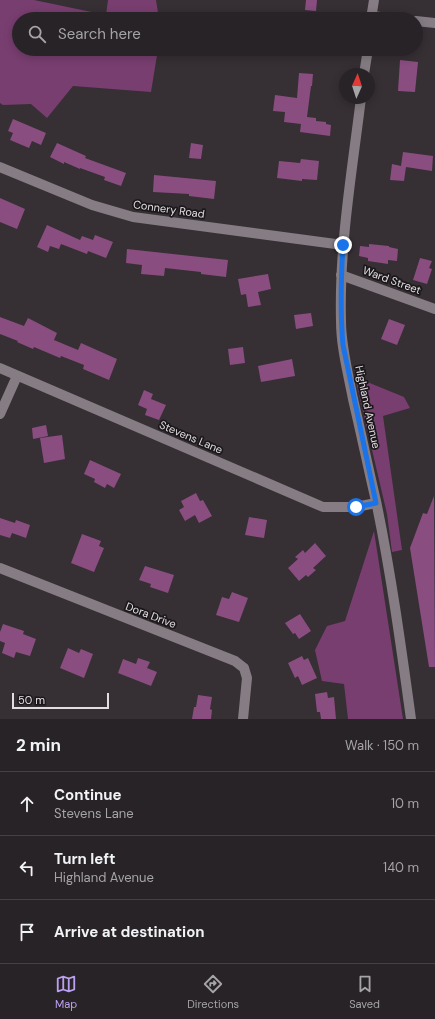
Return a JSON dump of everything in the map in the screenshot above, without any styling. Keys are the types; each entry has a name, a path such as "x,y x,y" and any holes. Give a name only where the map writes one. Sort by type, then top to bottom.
{"street":[{"path":"373,12 374,0"},
{"path":"423,22 435,23"},
{"path":"365,68 367,56"},
{"name":"Highland Avenue","path":"361,104 343,245 340,322 343,345 376,503 396,611 411,719"},
{"name":"Connery Road","path":"0,167 92,205 133,217 343,245"},
{"name":"Ward Street","path":"341,275 435,309"},
{"name":"Stevens Lane","path":"0,368 323,507 356,507 376,503"},
{"path":"0,414 17,376"},
{"name":"Dora Drive","path":"0,568 235,661 244,668 247,678 243,719"}],"shaded area":[{"path":"0,0 34,0 92,12 12,12 12,56 157,56 151,92 73,86 47,118 31,104 3,105 0,103"},
{"path":"108,0 156,0 158,12 106,12"},
{"path":"355,377 404,397 410,408 383,416 402,550 392,552 387,514"},
{"path":"374,531 403,719 348,719 344,684 322,681 315,650 327,626 345,621"}],"building":[{"path":"306,0 317,0 316,11 305,10"},
{"path":"400,60 418,62 415,92 398,91"},
{"path":"299,73 313,74 307,117 316,118 316,121 326,122 326,124 331,125 330,136 300,132 301,124 284,122 285,112 273,111 275,95 297,98"},
{"path":"13,119 46,133 41,145 32,141 29,148 10,140 13,133 8,131"},
{"path":"57,143 86,156 85,158 126,173 121,186 104,180 105,177 64,162 64,164 50,157"},
{"path":"191,143 203,145 201,159 189,158"},
{"path":"403,152 433,156 432,171 406,167 404,181 390,180 392,164 401,166"},
{"path":"301,159 319,161 317,180 302,179 302,181 277,178 279,161 300,163"},
{"path":"154,175 216,181 214,199 189,196 189,194 153,192"},
{"path":"0,198 25,209 17,229 0,222"},
{"path":"47,225 80,240 82,236 93,240 95,235 113,242 106,258 88,251 87,254 61,244 59,249 50,246 48,252 37,247"},
{"path":"369,244 389,246 398,249 397,261 388,260 388,264 368,261 368,258 359,256 360,246 369,247"},
{"path":"127,249 228,260 226,277 201,274 201,272 165,268 164,276 141,274 142,265 126,263"},
{"path":"420,258 432,261 429,268 432,269 427,284 413,280"},
{"path":"268,274 271,289 258,292 261,305 248,307 246,294 241,295 238,279"},
{"path":"311,313 313,326 296,329 294,315"},
{"path":"0,317 24,326 28,318 57,333 54,340 78,350 81,343 117,359 109,380 83,369 84,365 61,356 60,358 34,347 33,349 0,334"},
{"path":"389,319 405,325 397,345 381,339"},
{"path":"243,347 245,363 230,365 228,349"},
{"path":"292,359 295,376 261,382 258,366"},
{"path":"144,390 153,394 151,399 166,405 159,420 145,415 147,409 138,405"},
{"path":"46,425 48,436 33,439 32,428"},
{"path":"62,435 65,459 44,463 40,438"},
{"path":"90,460 121,474 114,488 107,484 105,488 94,482 95,479 84,474"},
{"path":"196,493 200,501 203,500 212,516 199,523 195,515 185,521 179,510 184,507 181,501"},
{"path":"434,496 435,667 429,667 410,548 423,513 427,514"},
{"path":"249,517 267,520 264,538 245,535"},
{"path":"0,518 15,523 16,520 30,525 26,538 12,533 10,538 0,535"},
{"path":"82,534 101,541 99,546 104,548 94,572 71,563"},
{"path":"315,543 326,556 313,568 316,570 308,577 306,575 299,581 288,568 298,559 295,557 303,550 305,553"},
{"path":"145,566 174,575 168,593 150,587 151,584 139,580"},
{"path":"232,592 248,598 239,622 216,615 222,597 229,599"},
{"path":"300,614 311,631 299,639 295,633 293,634 285,623"},
{"path":"3,624 24,631 23,634 36,639 30,656 16,652 14,658 2,653 5,643 0,641 0,632"},
{"path":"68,648 79,653 81,649 93,654 84,678 60,668"},
{"path":"302,656 304,660 308,658 317,678 302,685 298,676 295,678 288,663"},
{"path":"138,658 150,662 147,668 157,672 151,686 118,673 123,659 136,664"},
{"path":"327,692 328,698 334,697 336,719 321,719 320,712 317,712 315,694"},
{"path":"198,695 212,697 210,709 212,710 211,719 192,719"}],"route":[{"path":"343,245 340,322 347,368 376,503 356,507"}]}
